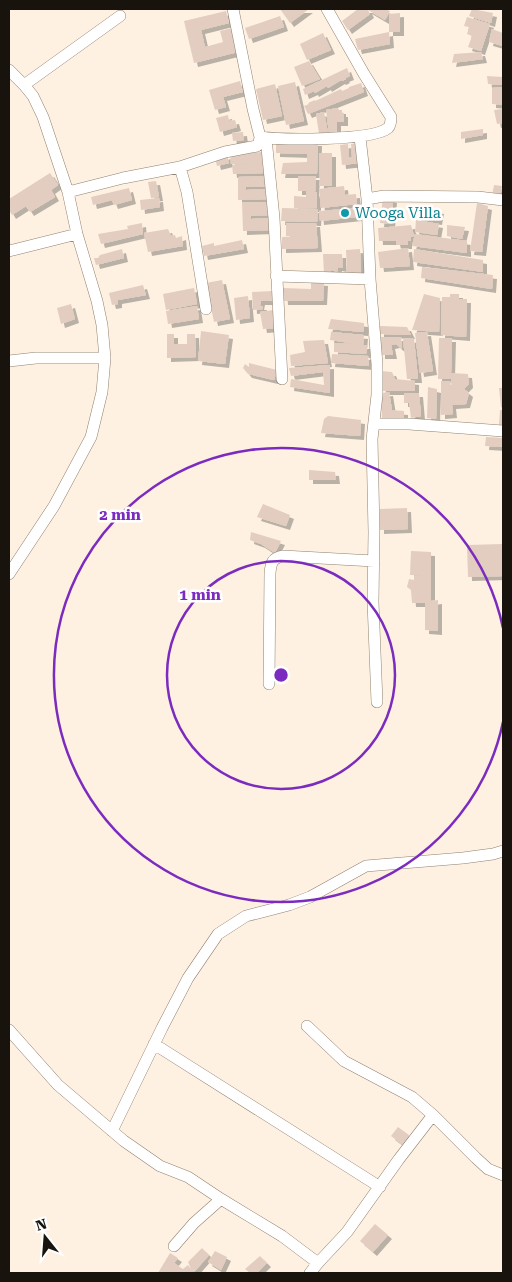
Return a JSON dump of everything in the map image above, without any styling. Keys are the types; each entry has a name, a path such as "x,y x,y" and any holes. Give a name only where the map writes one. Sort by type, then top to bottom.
{"street":[{"path":"233,9 253,109 263,137 274,218 282,379"},
{"path":"263,137 300,139 360,136 387,129 390,125 392,117 364,74 327,9"},
{"path":"24,85 120,16"},
{"path":"9,70 33,96 43,117 68,192 77,234 102,324 105,358 102,392 91,437 54,506 9,574"},
{"path":"360,136 367,199 370,279 377,364 377,395 372,440 373,602 377,702"},
{"path":"68,192 123,178 180,167 225,152 253,148 260,143 263,137"},
{"path":"180,167 187,192 206,309"},
{"path":"367,199 384,196 478,197 503,200"},
{"path":"9,252 77,234"},
{"path":"276,276 370,279"},
{"path":"9,361 105,358"},
{"path":"374,424 409,424 503,432"},
{"path":"270,684 271,562 277,557 283,556 374,561"},
{"path":"112,1131 188,978 218,934 246,916 289,905 310,897 366,866 470,857 503,851"},
{"path":"307,1026 344,1061 412,1097 433,1115 482,1164 488,1169 503,1175"},
{"path":"9,1030 58,1085 112,1131 160,1166 188,1177 282,1236 317,1269 347,1232 433,1115"},
{"path":"154,1044 380,1187"},
{"path":"174,1246 194,1222 221,1199"}],"building":[{"path":"280,9 309,9 290,23"},
{"path":"358,9 385,9 390,11 385,20 368,10 370,14 348,30 342,21"},
{"path":"472,9 493,13 491,23 469,16"},
{"path":"226,11 229,23 201,30 205,47 223,42 220,31 232,28 238,52 194,63 184,21"},
{"path":"400,13 400,32 389,32 389,14"},
{"path":"280,16 284,27 249,39 245,28"},
{"path":"467,17 490,24 481,51 468,47 472,36 467,34 469,27 464,26"},
{"path":"492,29 503,33 503,46 489,42"},
{"path":"389,32 390,44 358,50 355,39"},
{"path":"323,33 331,50 307,60 300,44"},
{"path":"481,52 483,59 452,63 454,54"},
{"path":"309,61 320,79 302,86 294,67"},
{"path":"347,68 350,76 346,79 328,88 327,86 315,93 314,91 305,95 303,89"},
{"path":"487,76 503,77 503,85 488,84"},
{"path":"240,81 243,92 223,97 226,107 215,110 209,90"},
{"path":"295,82 304,121 286,125 278,86"},
{"path":"361,83 364,92 308,114 304,106 341,89 342,91"},
{"path":"275,84 282,116 263,120 256,89"},
{"path":"503,87 503,105 492,104 492,88"},
{"path":"338,108 344,113 344,122 337,122 337,132 329,133 326,110"},
{"path":"503,109 503,123 497,124 494,110"},
{"path":"324,112 328,133 319,134 316,114"},
{"path":"228,115 229,121 235,120 237,127 220,132 216,118"},
{"path":"483,129 483,135 461,139 461,132"},
{"path":"243,132 244,140 233,141 232,133"},
{"path":"276,141 318,142 317,174 281,174 283,163 307,162 307,154 276,153"},
{"path":"359,143 360,163 342,165 340,145 348,144 349,158 352,157 351,144"},
{"path":"263,152 264,163 231,164 230,154"},
{"path":"319,153 332,153 332,186 320,186"},
{"path":"227,155 229,163 217,166 215,158"},
{"path":"265,163 265,173 233,174 232,165"},
{"path":"50,173 58,185 51,190 55,197 30,212 26,206 12,215 9,210 9,199"},
{"path":"267,176 267,187 246,187 246,190 267,189 268,199 238,200 238,177"},
{"path":"298,176 316,176 317,208 294,208 294,196 306,197 306,191 298,191"},
{"path":"156,181 159,197 151,198 148,182"},
{"path":"494,185 502,186 500,199 492,196"},
{"path":"344,186 345,195 356,194 357,204 321,208 319,189"},
{"path":"129,188 132,200 114,205 112,200 93,205 91,197"},
{"path":"383,197 393,199 391,224 380,223"},
{"path":"159,198 160,207 141,210 140,200"},
{"path":"242,202 269,202 270,215 251,216 251,219 270,218 270,230 243,231"},
{"path":"477,203 488,206 482,252 470,251"},
{"path":"282,208 318,209 317,222 281,221"},
{"path":"357,208 358,217 320,221 319,211"},
{"path":"417,208 440,210 438,221 416,218"},
{"path":"416,220 439,224 437,235 415,232"},
{"path":"142,223 143,234 101,244 98,234 128,229 127,226"},
{"path":"286,223 316,223 318,248 282,249 282,237 301,236 286,236"},
{"path":"411,225 414,236 411,237 411,241 408,241 408,245 397,245 396,241 379,241 378,228"},
{"path":"447,225 465,227 462,239 447,236"},
{"path":"168,229 171,236 175,235 176,238 182,236 183,246 148,252 144,233"},
{"path":"415,234 467,241 467,253 412,246"},
{"path":"242,240 244,249 204,256 202,246 214,243 214,246"},
{"path":"408,248 410,266 380,268 378,252"},
{"path":"122,249 124,258 96,265 94,258"},
{"path":"360,249 361,273 347,274 346,250"},
{"path":"414,249 483,260 483,272 413,262"},
{"path":"323,254 342,254 343,268 338,267 337,272 331,270 330,274 324,274"},
{"path":"422,267 493,275 492,289 421,278"},
{"path":"222,280 230,319 214,322 206,283"},
{"path":"311,281 324,282 323,301 284,301 283,288 311,289"},
{"path":"143,285 146,295 118,300 118,304 112,305 109,293"},
{"path":"194,288 197,304 166,310 163,294"},
{"path":"273,291 273,301 261,301 260,306 263,306 263,309 253,310 252,292"},
{"path":"424,294 440,298 439,332 412,330"},
{"path":"450,294 459,294 459,299 467,299 466,337 441,335 442,297 450,297"},
{"path":"248,296 250,318 236,320 234,298"},
{"path":"71,304 75,319 61,324 57,308"},
{"path":"197,306 199,319 168,324 166,311"},
{"path":"273,310 276,328 263,329 260,312"},
{"path":"331,319 364,323 364,332 328,329"},
{"path":"380,326 407,327 411,335 380,334"},
{"path":"201,331 229,335 225,364 198,361"},
{"path":"331,332 364,335 363,345 368,345 366,354 334,352 334,343 357,344 330,340"},
{"path":"427,332 433,371 420,373 415,333"},
{"path":"167,334 174,334 174,344 187,344 187,334 195,334 196,357 167,358"},
{"path":"381,337 401,337 402,349 396,344 391,345 393,355 381,355"},
{"path":"403,338 414,339 418,379 407,379"},
{"path":"439,338 452,338 451,373 468,374 469,384 464,389 469,393 466,404 452,405 453,414 441,415 441,381 450,381 452,393 451,379 438,379"},
{"path":"324,340 328,363 291,366 290,355 305,352 303,341"},
{"path":"332,354 368,356 369,366 331,363"},
{"path":"249,363 277,370 274,380 248,374 243,368 245,364 249,367"},
{"path":"330,365 330,393 290,387 291,379 324,385 323,372 291,376 289,368"},
{"path":"381,371 392,372 395,379 415,381 415,391 382,391"},
{"path":"428,387 437,389 436,419 427,418"},
{"path":"499,388 503,388 503,408 501,407"},
{"path":"389,392 392,410 404,411 404,420 382,418 381,393"},
{"path":"404,393 419,393 421,416 411,418 409,403 404,403"},
{"path":"500,410 503,410 503,426 499,425"},
{"path":"328,416 361,420 360,436 321,433 324,419"},
{"path":"486,437 503,438 503,447 485,446"},
{"path":"309,470 335,472 336,480 309,480"},
{"path":"263,504 290,515 286,526 257,517"},
{"path":"407,508 408,529 380,530 380,509"},
{"path":"251,532 281,541 275,553 261,544 250,540"},
{"path":"503,544 503,576 468,577 467,545"},
{"path":"411,551 431,552 431,601 438,600 438,631 425,630 425,603 412,603 411,590 407,587 409,579 414,580 414,576 426,575 410,575"},
{"path":"398,1127 409,1135 403,1145 391,1136"},
{"path":"375,1224 388,1235 373,1252 360,1241"},
{"path":"202,1248 209,1255 195,1271 191,1269 188,1262"},
{"path":"215,1251 227,1257 221,1270 208,1262"},
{"path":"170,1253 178,1258 174,1263 183,1269 188,1265 194,1273 158,1273"},
{"path":"260,1256 267,1263 257,1273 250,1273 245,1269"}],"place":[{"name":"Wooga Villa","path":"345,213"}]}
